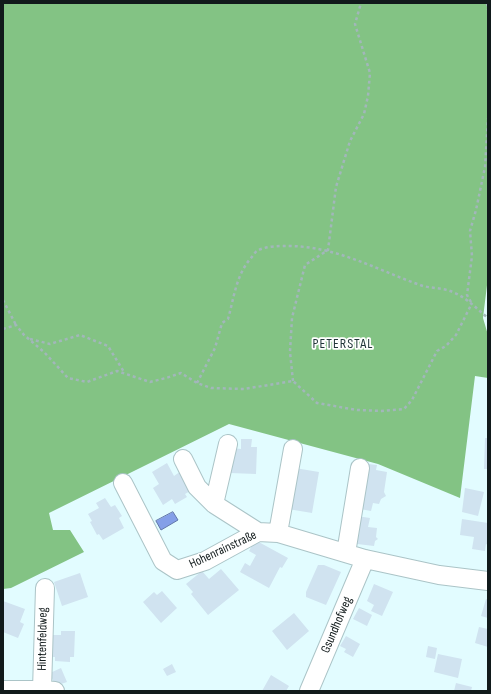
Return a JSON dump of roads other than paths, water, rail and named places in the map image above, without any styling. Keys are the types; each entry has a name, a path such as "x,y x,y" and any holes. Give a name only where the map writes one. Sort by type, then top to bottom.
{"street":[{"path":"214,504 228,444"},
{"path":"278,532 293,449"},
{"path":"183,459 197,487 214,504 258,532"},
{"path":"346,553 360,468"},
{"name":"Hohenrainstraße","path":"123,483 163,560 177,570 205,561 258,532 278,532 365,559 439,575 488,581"},
{"name":"Gsundhofweg","path":"309,691 365,559"},
{"name":"Hintenfeldweg","path":"3,690 48,690 45,588"}],"water":[{"path":"173,512 178,520 161,530 156,521"}],"district":[{"name":"PETERSTAL","path":"343,344"}]}
